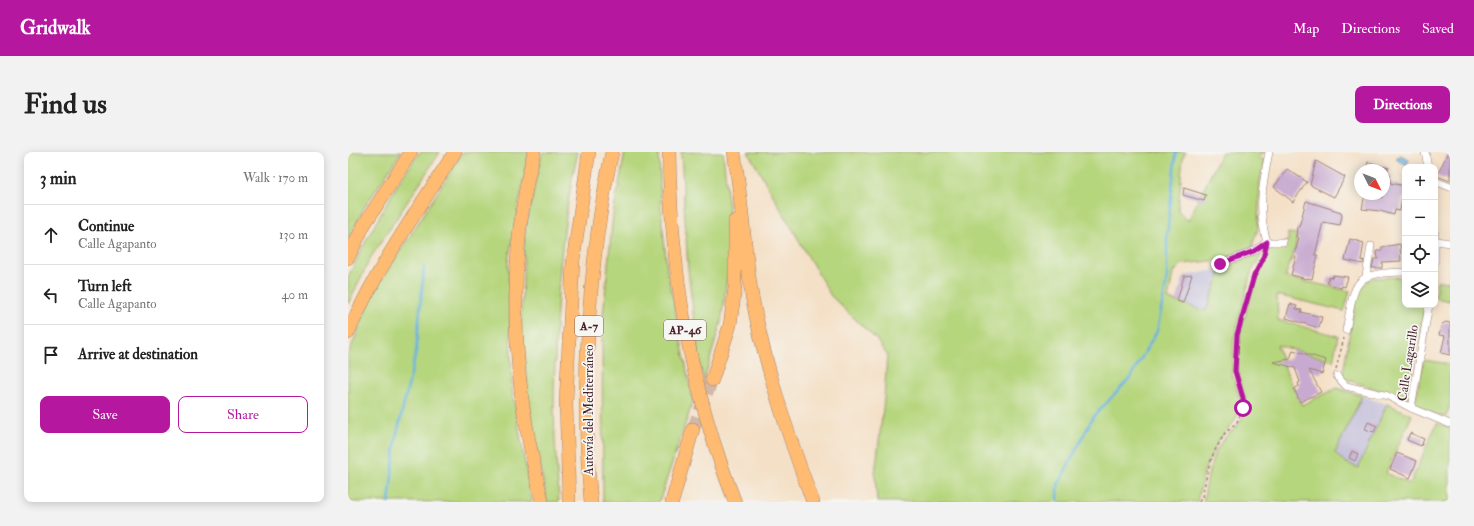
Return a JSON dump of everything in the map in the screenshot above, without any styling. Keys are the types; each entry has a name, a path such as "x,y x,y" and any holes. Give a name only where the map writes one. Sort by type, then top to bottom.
{"highway":[{"path":"348,258 364,225 410,152"},
{"path":"348,333 360,306 387,258 455,152"},
{"path":"534,152 521,219 517,273 516,332 521,392 542,502"},
{"name":"Autovía del Mediterráneo","path":"569,502 566,402 573,261 589,152"},
{"name":"Autovía del Mediterráneo","path":"591,502 587,456 587,361 594,265 612,152"},
{"name":"AP-46","path":"669,152 670,210 683,322 692,365 708,422 735,502"},
{"path":"712,380 730,325 735,288 737,243 734,152"},
{"path":"734,152 752,296 772,380 792,444 813,502"},
{"path":"672,502 694,429"}],"street":[{"path":"1267,242 1261,225 1263,183 1269,152"},
{"path":"1425,152 1427,164"},
{"path":"1438,182 1450,187"},
{"path":"1438,239 1450,243"},
{"path":"1220,264 1254,251 1267,242 1283,242"},
{"path":"1366,276 1371,246"},
{"path":"1346,330 1354,291 1361,280 1366,276 1383,272 1402,272"},
{"name":"Calle Lagarillo","path":"1429,308 1411,408 1450,424"},
{"path":"1337,376 1346,386 1388,396 1411,408"}],"path":[{"path":"1199,502 1202,497 1208,469 1214,452 1223,436 1237,422 1243,408 1243,398 1235,371 1237,335 1254,276 1263,259 1267,242"},
{"path":"1337,376 1337,363 1346,330"}],"shaded area":[{"path":"1216,270 1220,273 1206,311 1176,302 1184,276"},
{"path":"1362,396 1387,404 1358,468 1345,462 1335,453"}],"green space":[{"path":"348,152 401,152 364,208 348,240"},
{"path":"420,152 440,152 371,257 348,304 348,277 363,246 399,182"},
{"path":"463,152 529,152 508,261 512,390 532,502 348,502 348,355 372,296"},
{"path":"542,152 578,152 566,213 557,310 554,405 559,502 547,502 530,412 521,325 525,230"},
{"path":"625,152 659,152 661,207 667,270 693,401 659,502 603,502 602,326 613,215"},
{"path":"681,152 723,152 732,243 721,322 704,380 699,361 688,269"},
{"path":"748,152 1186,152 1183,156 1178,210 1188,221 1222,152 1267,152 1261,153 1260,159 1265,160 1260,180 1258,228 1252,247 1220,260 1182,264 1173,273 1168,299 1206,311 1220,273 1235,263 1261,253 1262,254 1251,273 1234,338 1232,374 1241,402 1239,412 1234,422 1218,440 1205,469 1197,502 877,502 875,474 884,400 887,355 876,339 831,296"},
{"path":"1288,233 1297,234 1295,250 1285,277 1350,291 1344,311 1277,295 1278,320 1338,336 1333,361 1277,345 1288,377 1302,405 1337,388 1362,396 1335,453 1345,462 1358,468 1387,404 1412,415 1386,473 1410,484 1437,423 1450,428 1450,502 1203,502 1209,471 1215,452 1225,437 1239,424 1245,413 1246,400 1240,382 1238,365 1240,333 1256,278 1267,251 1288,241"},
{"path":"1402,277 1402,308 1424,308 1406,402 1388,393 1342,378 1357,292 1371,278"},
{"path":"1438,281 1450,282 1450,301 1438,299"},
{"path":"1424,360 1450,364 1450,405 1446,417 1424,410 1415,401"}],"water":[{"path":"1400,155 1409,159 1407,164 1397,160 1397,157"}],"building":[{"path":"1448,152 1450,152 1450,181 1438,176"},
{"path":"1316,161 1345,177 1334,197 1310,185"},
{"path":"1287,169 1307,182 1293,202 1274,187"},
{"path":"1390,183 1402,185 1400,211 1395,210 1394,215 1380,211 1362,209 1364,200 1390,200"},
{"path":"1184,188 1206,195 1204,201 1183,195"},
{"path":"1306,201 1341,212 1342,216 1340,225 1323,222 1315,255 1318,255 1312,279 1291,275 1296,256 1294,255 1299,238 1296,237 1297,226 1299,227"},
{"path":"1350,239 1364,243 1361,261 1364,260 1363,264 1345,260"},
{"path":"1400,244 1401,261 1382,262 1382,268 1372,268 1374,259 1378,259 1377,251 1382,250 1382,247"},
{"path":"1192,275 1183,303 1177,301 1184,276"},
{"path":"1333,275 1348,277 1345,287 1342,286 1341,288 1327,283 1329,277 1332,278"},
{"path":"1290,304 1297,306 1296,309 1302,310 1301,312 1322,317 1319,328 1286,318"},
{"path":"1446,322 1450,323 1450,355 1441,353 1445,336 1439,335 1442,324"},
{"path":"1293,350 1326,360 1322,374 1309,370 1321,392 1300,402 1294,389 1299,386 1298,383 1300,382 1295,368 1273,362 1290,359"},
{"path":"1368,422 1377,426 1374,432 1365,429"},
{"path":"1410,433 1424,439 1421,446 1407,440"},
{"path":"1352,451 1358,454 1355,461 1349,458"},
{"path":"1397,453 1417,461 1410,478 1390,469"}],"waterway":[{"path":"1058,502 1058,485 1093,417 1130,378 1157,331 1167,279 1167,235 1176,152"},
{"path":"389,502 396,438 416,352 424,267"}],"tunnel":[{"path":"693,429 712,380"}],"route":[{"path":"1220,264 1254,251 1267,242 1263,259 1254,276 1237,335 1235,371 1243,398 1243,408"}]}
